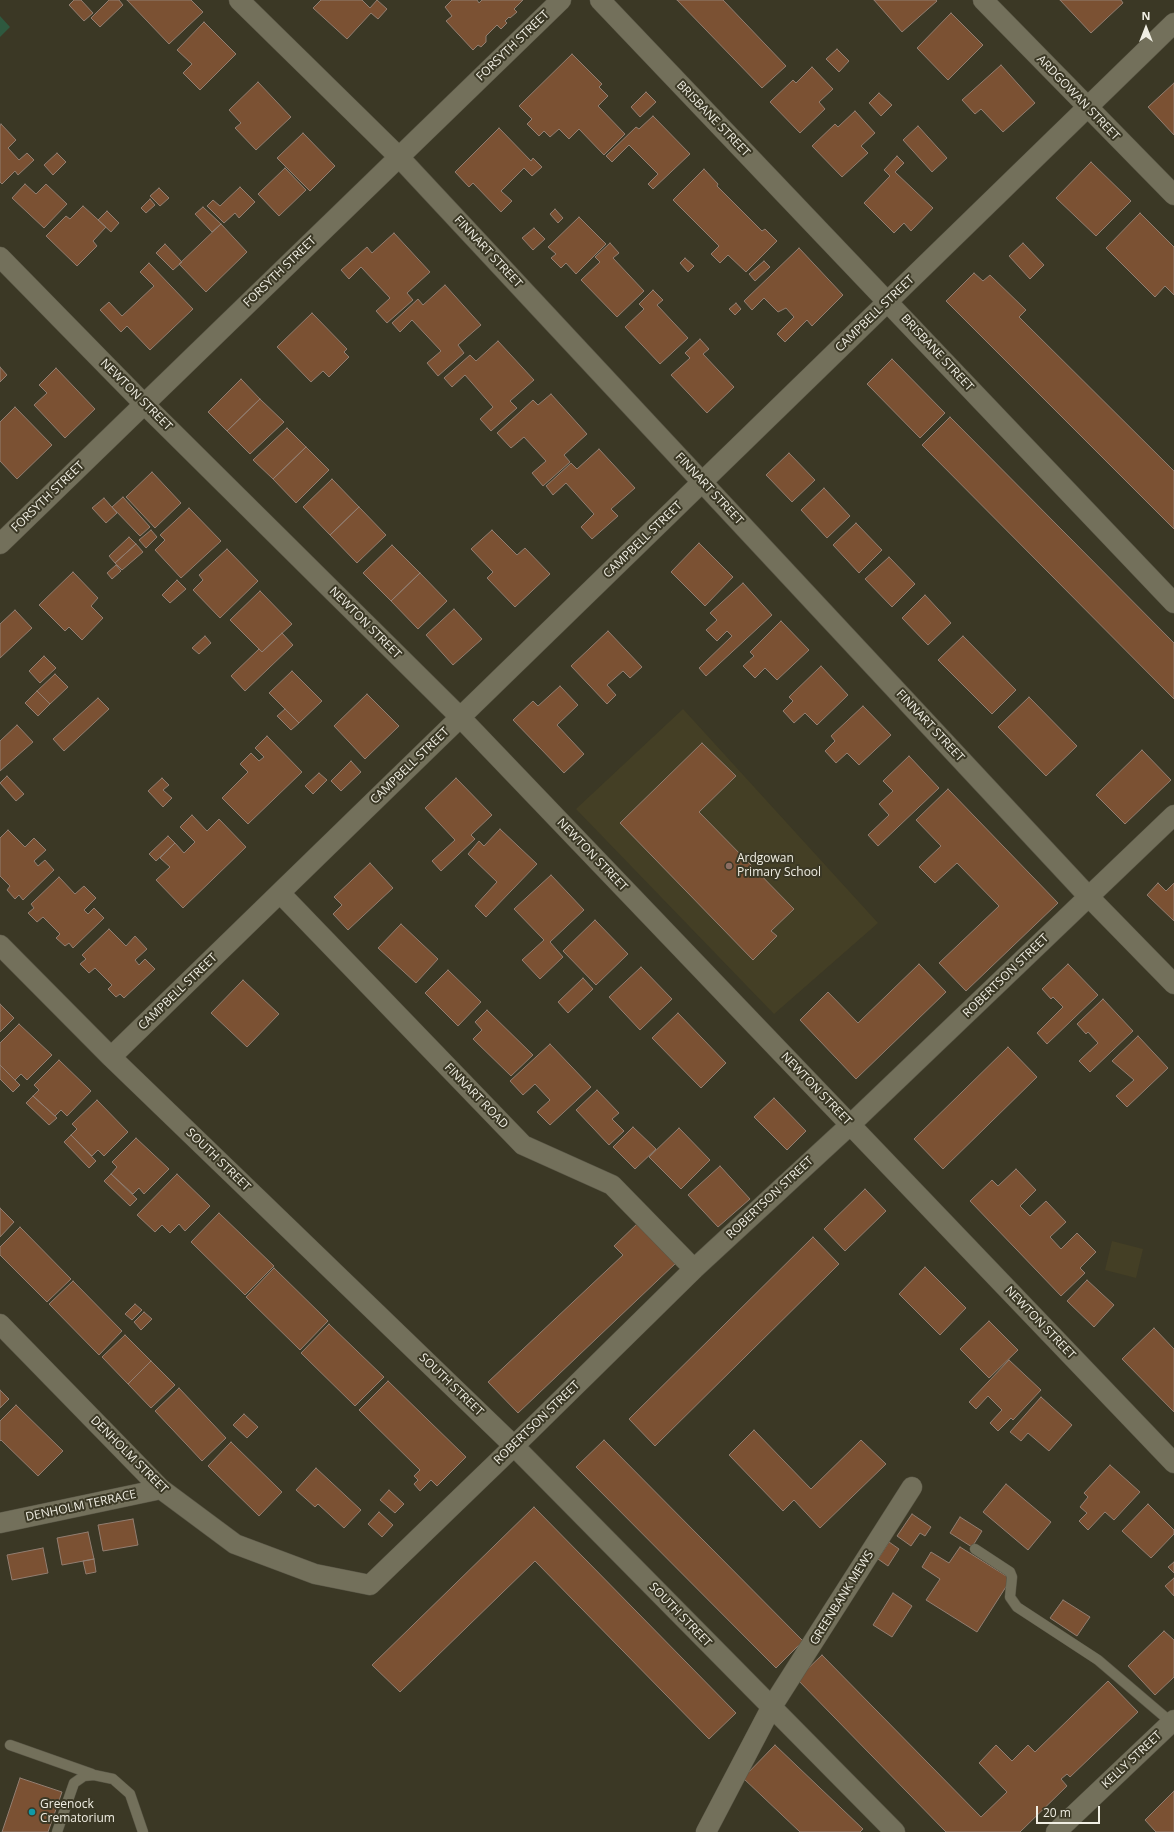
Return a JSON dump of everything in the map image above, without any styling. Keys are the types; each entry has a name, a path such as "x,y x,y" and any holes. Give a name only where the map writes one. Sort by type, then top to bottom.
{"street":[{"name":"FINNART STREET","path":"239,0 399,157 1089,897 1174,984"},
{"name":"FORSYTH STREET","path":"0,544 561,0"},
{"name":"BRISBANE STREET","path":"600,0 1174,602"},
{"name":"ARDGOWAN STREET","path":"983,0 1174,195"},
{"name":"CAMPBELL STREET","path":"111,1057 1174,23"},
{"name":"NEWTON STREET","path":"0,257 144,404 460,717 1174,1462"},
{"name":"ROBERTSON STREET","path":"370,1584 514,1446 694,1268 850,1125 1174,815"},
{"name":"FINNART ROAD","path":"280,893 523,1145 612,1185 694,1268"},
{"name":"SOUTH STREET","path":"0,945 111,1057 514,1446 895,1832"},
{"name":"DENHOLM STREET","path":"0,1324 161,1489 235,1544 315,1574 370,1584"},
{"name":"GREENBANK MEWS","path":"706,1832 771,1708 912,1487"},
{"name":"DENHOLM TERRACE","path":"0,1523 161,1489"},
{"name":"KELLY STREET","path":"1056,1832 1173,1722"}],"lane":[{"path":"974,1549 1010,1572 1012,1577 1010,1597 1017,1607 1098,1660 1173,1722"},
{"path":"10,1745 94,1775 113,1780 130,1794 134,1817 143,1832"},
{"path":"57,1832 74,1783 84,1776 94,1775"}],"shaded area":[{"name":"Ardgowan Primary School","path":"683,709 878,923 774,1014 576,809"},
{"path":"1112,1241 1143,1249 1136,1278 1105,1270"}],"green space":[{"path":"0,16 10,27 0,37"}],"building":[{"path":"74,0 81,0 93,13 84,21 69,5"},
{"path":"109,0 119,0 123,5 100,27 91,18"},
{"path":"127,0 191,0 203,12 169,44"},
{"path":"321,0 362,0 370,8 377,0 387,9 378,19 371,13 347,39 313,8"},
{"path":"452,0 477,0 479,3 482,0 523,0 514,9 517,12 505,21 507,23 501,29 497,25 486,36 486,42 481,47 478,45 473,50 446,21 452,16 445,7"},
{"path":"677,0 723,0 786,66 762,88"},
{"path":"874,0 936,0 937,1 902,32"},
{"path":"1060,0 1121,0 1123,3 1091,33"},
{"path":"951,13 983,45 948,80 917,48"},
{"path":"204,22 236,54 200,90 183,73 192,64 177,50"},
{"path":"837,49 849,61 839,72 826,59"},
{"path":"572,54 602,84 599,87 608,96 598,106 625,134 604,155 579,129 569,139 559,129 550,137 544,131 539,136 527,124 532,119 519,106"},
{"path":"1001,65 1035,103 1003,132 981,109 975,114 962,100"},
{"path":"812,67 833,89 819,102 825,109 800,133 770,102 793,80 796,83"},
{"path":"258,82 291,117 256,150 235,128 241,123 229,110"},
{"path":"1174,83 1174,135 1148,107"},
{"path":"646,92 656,102 640,117 631,107"},
{"path":"879,93 892,105 881,116 869,103"},
{"path":"855,111 875,133 861,146 868,153 842,177 812,146 835,124 838,127"},
{"path":"653,116 690,154 653,189 648,184 658,174 629,145 612,162 606,156 636,127 639,129"},
{"path":"1,124 16,140 8,148 19,160 27,153 34,160 18,175 15,171 2,184 0,182"},
{"path":"918,126 947,158 932,172 903,140"},
{"path":"499,128 531,161 533,158 542,167 532,176 524,168 501,191 512,201 501,212 473,183 469,187 455,172"},
{"path":"303,133 335,166 310,191 277,158"},
{"path":"57,153 66,162 53,175 44,165"},
{"path":"897,156 904,163 895,172 933,208 911,231 904,223 894,233 864,203 890,176 884,170"},
{"path":"1091,162 1131,201 1096,236 1056,198"},
{"path":"285,168 306,190 279,216 258,194"},
{"path":"704,169 718,184 717,186 762,231 765,229 777,241 746,272 728,255 720,263 711,254 719,246 673,200"},
{"path":"25,184 36,194 46,184 67,204 44,228 12,198"},
{"path":"240,187 255,202 239,218 235,213 224,223 207,206 213,200 220,206"},
{"path":"159,188 169,198 160,206 150,196"},
{"path":"150,199 155,205 146,213 141,208"},
{"path":"83,206 106,227 93,241 97,246 77,266 46,236 66,216 70,219"},
{"path":"203,207 221,224 212,232 195,214"},
{"path":"555,209 563,218 558,223 550,214"},
{"path":"107,211 119,223 111,232 98,220"},
{"path":"1140,213 1174,247 1174,295 1165,286 1155,297 1106,248"},
{"path":"579,217 606,244 576,274 566,263 561,268 551,258 556,254 548,247"},
{"path":"221,224 247,252 206,292 179,264"},
{"path":"534,228 545,239 533,250 522,238"},
{"path":"394,233 430,272 407,293 413,300 387,323 376,311 390,298 361,267 349,279 341,270 367,247 372,253"},
{"path":"610,243 619,253 613,258 644,291 617,317 581,280 600,262 595,257"},
{"path":"1023,243 1044,265 1030,279 1009,256"},
{"path":"165,244 182,262 173,270 156,253"},
{"path":"799,248 843,295 812,326 807,320 785,342 777,334 794,317 786,308 778,312 764,298 752,310 744,301"},
{"path":"685,258 694,266 688,272 680,263"},
{"path":"764,261 770,267 755,281 749,274"},
{"path":"149,263 193,309 150,350 127,326 121,332 100,310 109,302 122,316 154,286 140,272"},
{"path":"974,273 983,281 990,275 1026,310 1019,317 1174,471 1174,529 946,301"},
{"path":"445,285 481,325 458,345 464,353 438,376 427,363 441,351 412,320 400,332 392,323 418,299 423,305"},
{"path":"653,290 663,300 657,305 688,338 660,364 625,327 644,309 639,304"},
{"path":"736,303 741,309 735,315 729,309"},
{"path":"312,313 347,349 344,352 349,357 329,377 323,371 311,382 277,347"},
{"path":"700,339 709,349 703,354 734,387 707,413 671,375 690,358 685,353"},
{"path":"498,341 534,380 510,401 517,408 491,431 480,419 493,407 465,375 452,387 444,378 470,355 476,361"},
{"path":"892,359 945,413 920,438 867,384"},
{"path":"0,367 7,375 0,382"},
{"path":"56,368 95,409 65,438 34,405 47,393 39,385"},
{"path":"241,379 260,399 227,431 208,412"},
{"path":"551,394 587,434 564,455 570,462 543,486 532,473 546,461 524,437 511,448 497,433 533,400 538,405"},
{"path":"260,399 284,422 250,454 227,431"},
{"path":"15,407 52,445 17,479 0,461 0,422"},
{"path":"950,417 1174,643 1174,699 922,445"},
{"path":"287,428 306,447 273,479 253,460"},
{"path":"306,447 329,470 296,503 273,479"},
{"path":"599,449 635,488 611,509 618,516 592,539 581,527 594,514 566,483 553,495 546,486 571,463 577,469"},
{"path":"789,453 815,480 792,502 766,475"},
{"path":"152,472 181,503 155,528 126,497"},
{"path":"332,479 359,507 330,535 303,507"},
{"path":"824,488 850,516 827,538 801,510"},
{"path":"123,497 150,527 140,536 112,507"},
{"path":"104,498 117,513 106,523 92,508"},
{"path":"359,507 386,535 357,563 330,535"},
{"path":"189,508 221,541 181,578 155,550 165,540 160,535"},
{"path":"856,523 882,550 859,573 833,545"},
{"path":"151,530 157,537 146,548 139,540"},
{"path":"492,530 517,555 525,548 550,574 515,607 487,578 493,572 471,549"},
{"path":"129,537 136,544 115,563 109,556"},
{"path":"699,543 733,577 705,606 671,572"},
{"path":"136,544 143,552 122,570 115,563"},
{"path":"392,545 420,573 391,601 363,573"},
{"path":"227,549 258,581 220,618 193,590 203,580 199,575"},
{"path":"889,557 915,584 892,607 865,579"},
{"path":"116,565 121,571 112,579 107,573"},
{"path":"73,572 98,598 91,606 103,618 82,640 69,627 65,631 39,605"},
{"path":"420,573 447,601 418,629 391,601"},
{"path":"177,580 186,589 170,603 162,595"},
{"path":"743,583 772,615 706,676 699,668 732,636 727,631 717,641 706,630 717,620 710,613"},
{"path":"260,591 292,624 262,652 230,620"},
{"path":"925,595 951,623 928,645 902,618"},
{"path":"454,609 482,639 453,665 426,635"},
{"path":"15,610 32,628 0,658 0,624"},
{"path":"781,621 809,650 777,680 765,668 755,678 743,666 754,656 750,652"},
{"path":"608,631 642,667 630,678 623,671 607,685 616,695 607,704 571,666"},
{"path":"282,633 293,645 245,691 231,676 259,649 262,652"},
{"path":"205,636 211,643 199,654 192,648"},
{"path":"963,636 1016,690 992,714 938,660"},
{"path":"44,656 56,668 40,683 29,671"},
{"path":"821,666 848,695 817,725 805,713 794,723 783,711 793,701 789,697"},
{"path":"292,671 322,701 299,723 269,693"},
{"path":"55,674 68,687 50,704 37,691"},
{"path":"560,686 578,705 557,725 584,754 564,773 513,720 533,701 538,706"},
{"path":"37,691 50,704 38,716 25,703"},
{"path":"367,694 399,726 365,759 334,726"},
{"path":"1029,697 1077,746 1046,776 998,727"},
{"path":"98,698 109,709 64,751 53,739"},
{"path":"863,706 891,735 859,765 847,753 836,763 825,751 835,741 831,736"},
{"path":"285,709 299,723 291,730 277,716"},
{"path":"17,725 33,742 0,771 0,741"},
{"path":"267,736 302,772 248,824 222,798 248,772 240,764 251,753 259,761 264,757 255,748"},
{"name":"Ardgowan Primary School","path":"702,743 736,776 699,812 794,909 771,931 777,936 753,960 620,823"},
{"path":"1142,750 1171,780 1125,824 1096,795"},
{"path":"909,756 939,788 878,846 868,835 889,815 879,804 893,791 883,781"},
{"path":"351,761 361,772 341,791 331,781"},
{"path":"319,773 327,780 313,794 305,786"},
{"path":"7,776 24,794 16,801 0,783"},
{"path":"162,778 169,785 163,790 172,798 163,807 148,791"},
{"path":"456,778 492,815 471,835 475,839 441,871 432,861 455,840 425,808"},
{"path":"948,789 1058,903 966,991 939,963 999,906 957,863 935,883 919,867 941,846 916,820"},
{"path":"192,815 207,831 219,819 246,847 183,908 156,880 170,867 160,858 175,843 184,853 195,842 180,827"},
{"path":"500,829 537,864 486,917 475,906 497,882 468,854 479,841 484,846"},
{"path":"8,830 25,847 34,838 46,850 34,861 38,866 45,860 54,870 23,900 19,895 15,899 7,890 10,886 0,876 0,838"},
{"path":"168,836 175,843 156,861 149,854"},
{"path":"370,863 393,888 348,930 333,914 342,905 334,897"},
{"path":"551,875 584,910 550,942 563,957 540,979 522,960 544,940 514,909"},
{"path":"59,877 75,894 84,886 96,898 84,910 88,914 94,908 104,918 73,948 69,943 65,946 56,938 60,934 43,917 37,922 28,913 34,908 31,904"},
{"path":"1158,883 1166,891 1174,883 1174,921 1147,895"},
{"path":"595,920 628,954 596,985 563,951"},
{"path":"401,924 438,959 416,983 378,948"},
{"path":"109,929 126,946 135,936 147,949 135,960 139,965 145,959 155,969 124,998 120,994 116,997 108,989 112,985 95,968 89,973 80,964 86,959 82,955"},
{"path":"919,964 946,992 856,1079 800,1020 828,992 858,1023"},
{"path":"1068,964 1098,995 1047,1044 1037,1033 1063,1007 1053,997 1051,999 1042,989"},
{"path":"641,967 672,999 640,1030 609,997"},
{"path":"448,970 481,1002 458,1026 425,993"},
{"path":"583,978 593,989 568,1013 558,1002"},
{"path":"243,980 279,1014 247,1047 211,1013"},
{"path":"1103,999 1133,1031 1090,1072 1079,1061 1098,1043 1088,1032 1086,1034 1077,1024"},
{"path":"0,1004 14,1018 0,1032"},
{"path":"487,1010 533,1055 511,1076 473,1039 482,1030 475,1022"},
{"path":"678,1013 726,1063 701,1088 652,1038"},
{"path":"19,1024 52,1055 27,1080 21,1074 15,1080 0,1065 0,1043"},
{"path":"1138,1036 1168,1068 1127,1107 1116,1096 1134,1080 1112,1061"},
{"path":"550,1044 591,1087 550,1125 537,1112 550,1100 535,1084 523,1095 510,1081"},
{"path":"1008,1047 1037,1077 943,1169 914,1139"},
{"path":"59,1060 91,1091 67,1116 61,1110 55,1116 33,1096 39,1090 34,1085"},
{"path":"0,1065 20,1085 13,1092 0,1079"},
{"path":"597,1090 619,1113 612,1119 624,1131 609,1145 576,1110"},
{"path":"33,1096 57,1118 49,1125 26,1103"},
{"path":"774,1098 806,1131 787,1150 754,1117"},
{"path":"97,1100 128,1132 104,1156 98,1150 92,1156 71,1135 77,1129 72,1124"},
{"path":"633,1127 656,1149 635,1169 613,1147"},
{"path":"679,1128 710,1160 681,1189 649,1157"},
{"path":"71,1135 96,1161 89,1168 64,1142"},
{"path":"136,1138 169,1169 144,1194 139,1188 133,1194 111,1174 117,1167 112,1162"},
{"path":"720,1166 750,1199 718,1227 688,1195"},
{"path":"1016,1169 1036,1190 1020,1206 1030,1216 1046,1201 1066,1222 1050,1237 1061,1249 1077,1233 1096,1252 1080,1268 1085,1273 1061,1296 970,1201 992,1180 998,1186"},
{"path":"111,1174 137,1199 130,1206 104,1181"},
{"path":"177,1174 210,1206 185,1231 179,1224 170,1233 162,1225 155,1232 137,1215"},
{"path":"865,1189 886,1211 845,1251 824,1229"},
{"path":"0,1208 14,1222 0,1237"},
{"path":"219,1213 274,1266 245,1295 191,1242"},
{"path":"639,1222 677,1262 518,1413 488,1382 623,1255 614,1246"},
{"path":"20,1227 71,1279 47,1302 0,1255 0,1247"},
{"path":"813,1237 839,1264 655,1446 629,1419"},
{"path":"925,1267 966,1308 940,1335 899,1294"},
{"path":"274,1268 328,1321 300,1350 246,1297"},
{"path":"1087,1280 1114,1305 1094,1327 1067,1301"},
{"path":"73,1281 122,1331 99,1355 49,1304"},
{"path":"135,1304 142,1310 132,1320 125,1314"},
{"path":"144,1312 152,1319 141,1330 134,1322"},
{"path":"989,1321 1018,1350 989,1378 960,1349"},
{"path":"329,1324 384,1377 355,1406 301,1353"},
{"path":"1154,1328 1174,1349 1174,1412 1122,1359"},
{"path":"125,1335 151,1361 128,1384 102,1357"},
{"path":"1009,1360 1041,1390 1013,1420 1011,1418 998,1431 990,1423 1002,1410 988,1396 976,1409 969,1402"},
{"path":"151,1361 175,1385 151,1408 128,1384"},
{"path":"388,1381 466,1457 437,1486 431,1480 420,1491 414,1484 418,1480 414,1476 420,1470 359,1410"},
{"path":"179,1388 226,1438 202,1461 155,1411"},
{"path":"0,1390 9,1399 0,1408"},
{"path":"1041,1397 1072,1425 1049,1451 1028,1433 1021,1441 1010,1432"},
{"path":"16,1405 63,1451 38,1476 1,1440 0,1441 0,1421"},
{"path":"244,1414 258,1427 247,1438 233,1425"},
{"path":"754,1430 811,1489 861,1440 886,1464 820,1528 794,1500 783,1511 729,1455"},
{"path":"604,1440 803,1641 776,1668 576,1467"},
{"path":"231,1442 282,1492 259,1516 208,1466"},
{"path":"1110,1465 1140,1492 1114,1520 1105,1512 1088,1530 1079,1521 1087,1513 1080,1507 1088,1497 1084,1493"},
{"path":"316,1468 361,1510 344,1528 318,1504 315,1507 296,1490"},
{"path":"1006,1484 1051,1522 1028,1550 983,1512"},
{"path":"389,1490 404,1504 395,1513 380,1500"},
{"path":"1148,1504 1174,1530 1174,1534 1151,1558 1122,1531"},
{"path":"534,1507 736,1713 709,1739 535,1561 400,1692 372,1665"},
{"path":"379,1512 393,1525 382,1537 368,1524"},
{"path":"912,1514 931,1527 925,1536 920,1533 911,1546 897,1536"},
{"path":"960,1517 982,1531 972,1547 950,1533"},
{"path":"133,1519 138,1545 103,1551 98,1525"},
{"path":"88,1532 94,1559 62,1565 57,1538"},
{"path":"889,1542 899,1549 888,1566 878,1559"},
{"path":"960,1547 1011,1579 977,1632 926,1600 940,1579 922,1567 931,1552 949,1563"},
{"path":"43,1548 48,1573 12,1580 7,1555"},
{"path":"94,1559 96,1572 86,1574 83,1561"},
{"path":"1174,1562 1174,1573 1168,1567"},
{"path":"1174,1578 1174,1596 1165,1586"},
{"path":"893,1593 912,1606 892,1637 873,1625"},
{"path":"1063,1600 1090,1617 1077,1636 1050,1618"},
{"path":"1164,1631 1174,1640 1174,1677 1155,1695 1128,1666"},
{"path":"822,1655 981,1817 1007,1792 979,1763 996,1745 1012,1761 1028,1745 1035,1752 1108,1681 1138,1712 1070,1777 1067,1774 1061,1779 1067,1786 1020,1832 946,1832 797,1679"},
{"path":"775,1745 863,1829 860,1832 800,1832 743,1778"},
{"name":"Greenock Crematorium","path":"20,1778 62,1792 48,1832 2,1832"},
{"path":"1174,1791 1174,1832 1156,1832 1145,1820"}],"place":[{"name":"Ardgowan Primary School","path":"729,866"},
{"name":"Greenock Crematorium","path":"32,1812"}]}
